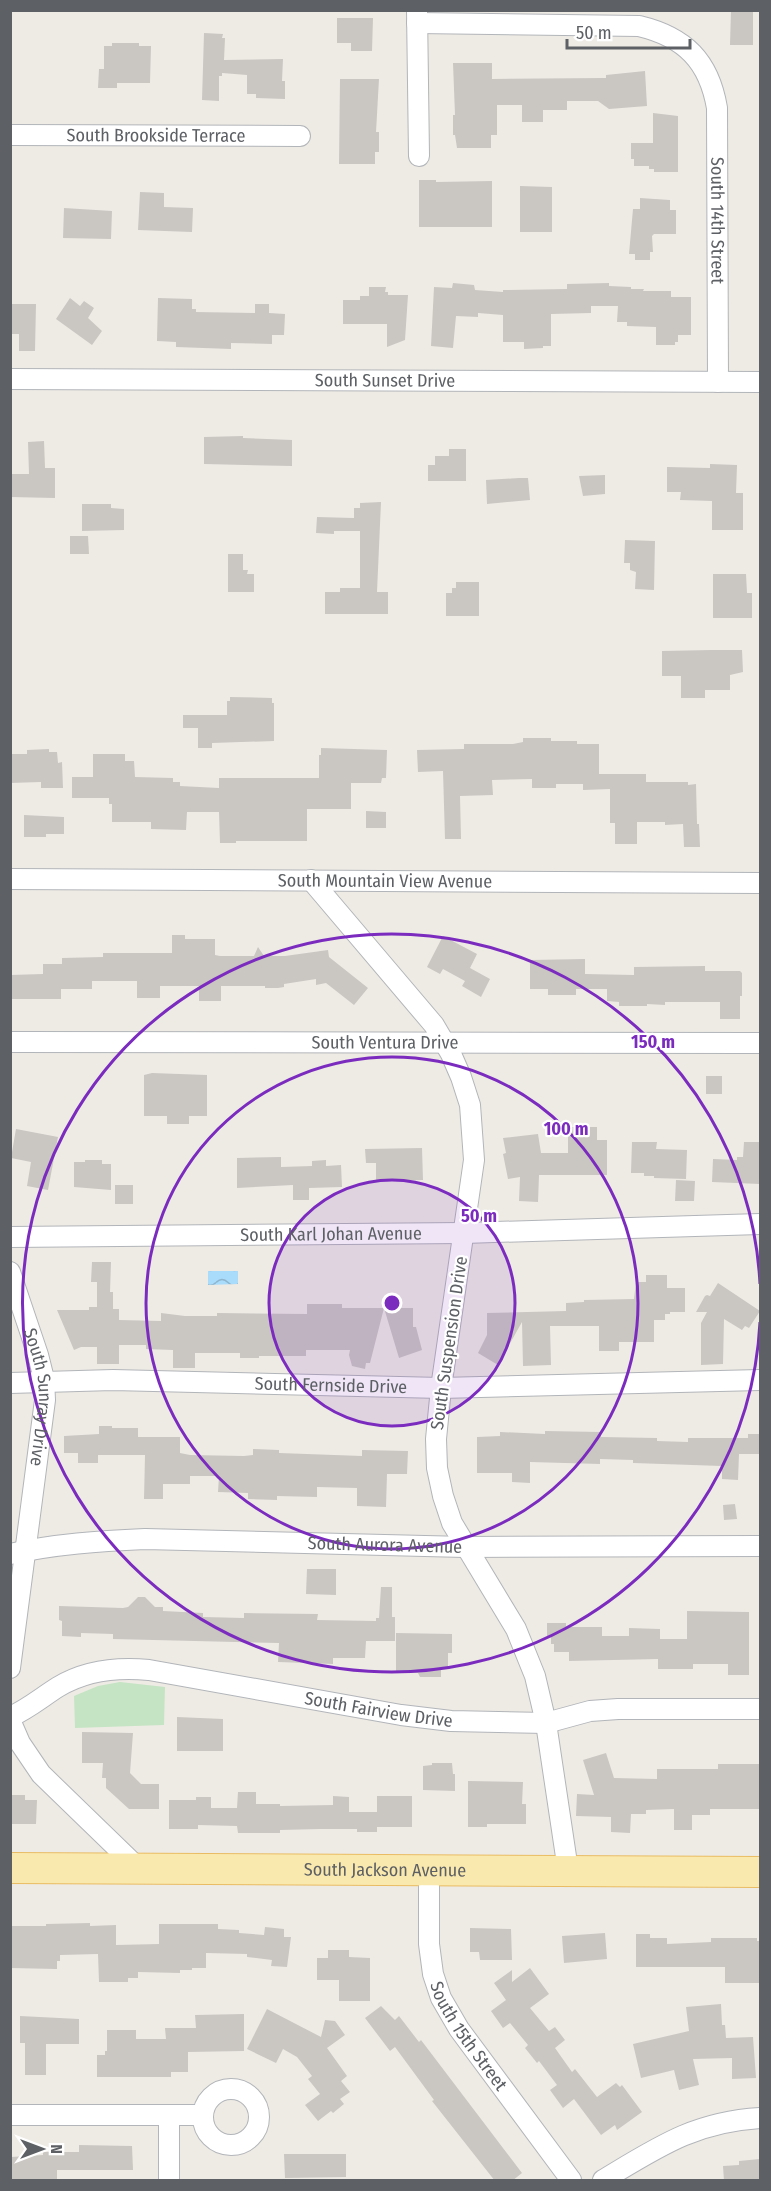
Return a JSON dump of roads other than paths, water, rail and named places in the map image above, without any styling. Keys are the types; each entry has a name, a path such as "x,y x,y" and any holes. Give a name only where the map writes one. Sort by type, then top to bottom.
{"main road":[{"name":"South Jackson Avenue","path":"10,1868 760,1872"}],"street":[{"name":"South 14th Street","path":"417,17 639,26 661,31 681,43 701,63 714,91 717,108 718,382"},
{"path":"417,17 419,156"},
{"name":"South Brookside Terrace","path":"10,135 300,136"},
{"name":"South Sunset Drive","path":"10,379 760,382"},
{"name":"South Mountain View Avenue","path":"10,879 760,882"},
{"name":"South Suspension Drive","path":"311,880 426,1016 445,1042 461,1077 470,1105 474,1160 441,1388 436,1439 437,1468 452,1523 516,1629 535,1676 546,1723 568,1870"},
{"name":"South Ventura Drive","path":"10,1042 760,1043"},
{"name":"South Karl Johan Avenue","path":"10,1237 464,1233 760,1224"},
{"name":"South Sunray Drive","path":"10,1272 38,1355 44,1379 45,1400 43,1424 17,1552 10,1668"},
{"name":"South Fernside Drive","path":"10,1383 113,1380 441,1388 760,1380"},
{"name":"South Aurora Avenue","path":"17,1552 94,1542 145,1539 465,1547 760,1546"},
{"name":"South Fairview Drive","path":"10,1719 74,1679 98,1671 128,1668 401,1715 451,1721 546,1723 590,1711 760,1709"},
{"path":"10,1719 20,1743 41,1774 138,1868"},
{"name":"South 15th Street","path":"429,1869 429,1944 433,1974 441,1998 459,2029 571,2181"},
{"path":"10,2115 203,2115"},
{"path":"169,2116 169,2181"},
{"path":"603,2181 666,2142 691,2131 724,2122 760,2118"}],"water":[{"path":"208,1271 238,1271 238,1284 208,1285"}]}
